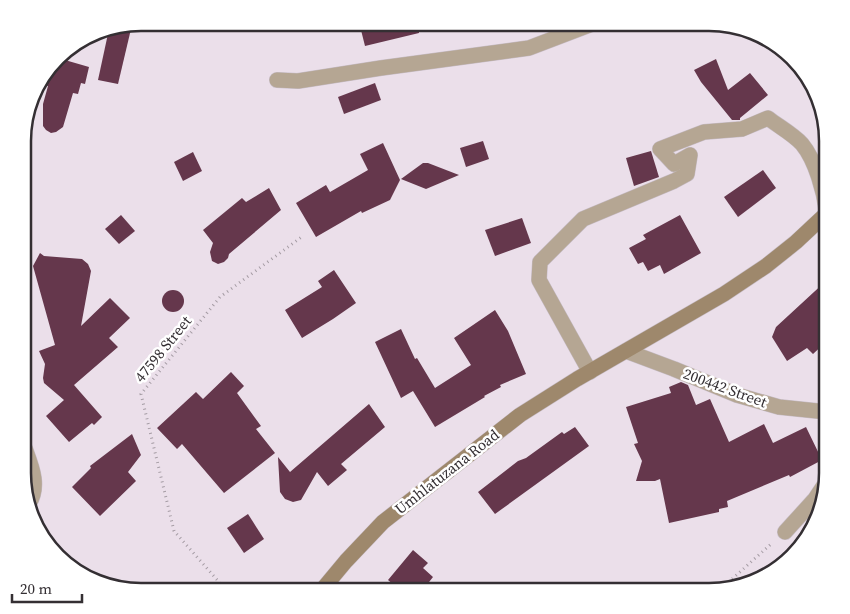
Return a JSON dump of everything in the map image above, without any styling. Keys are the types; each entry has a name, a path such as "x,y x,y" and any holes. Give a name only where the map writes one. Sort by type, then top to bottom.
{"street":[{"path":"277,80 298,81 529,48 574,31"},
{"path":"590,372 540,280 540,262 583,219 688,174 690,155 674,164 660,149 704,132 742,129 768,118 801,144 819,180"},
{"name":"Umhlatuzana Road","path":"327,583 346,560 382,522 520,415 724,294 766,266 819,220"},
{"name":"200442 Street","path":"626,351 737,396 779,407 819,411"},
{"path":"31,467 35,480 34,496"},
{"path":"785,532 816,498"}],"path":[{"name":"47598 Street","path":"220,583 174,531 141,394 220,297 303,236"},
{"path":"731,580 785,532"}],"building":[{"path":"361,31 419,31 419,33 365,46"},
{"path":"130,32 118,84 98,80 107,37"},
{"path":"716,59 728,90 750,73 768,95 740,120 732,120 701,82 694,70"},
{"path":"67,61 89,67 85,84 81,83 78,94 73,93 63,127 51,133 43,126 43,104 48,86 46,85 54,74"},
{"path":"375,83 381,100 344,114 338,97"},
{"path":"483,141 489,159 466,167 460,148"},
{"path":"383,143 400,180 390,200 362,213 361,211 316,237 296,203 326,185 330,192 368,170 360,154"},
{"path":"651,151 659,177 634,186 626,158"},
{"path":"193,152 202,171 183,181 174,162"},
{"path":"423,163 428,163 459,175 426,189 401,179"},
{"path":"763,170 776,188 738,217 724,197"},
{"path":"269,188 281,210 229,254 224,262 218,264 212,261 210,252 213,243 203,230 242,198 246,202"},
{"path":"121,215 135,231 119,244 105,229"},
{"path":"680,215 701,253 664,274 660,265 648,271 643,262 638,264 629,248 646,239 643,235"},
{"path":"522,218 531,243 495,256 485,230"},
{"path":"40,253 44,256 82,259 88,264 91,271 81,326 110,298 130,318 109,338 118,347 74,385 102,417 94,425 92,423 69,442 46,416 64,400 44,383 43,378 45,364 39,351 55,345 33,266"},
{"path":"334,270 356,303 302,338 285,310 322,287 318,281"},
{"path":"819,287 819,348 813,354 807,348 787,361 772,337 776,327"},
{"path":"173,290 181,293 184,301 181,309 173,312 165,309 162,301 165,293"},
{"path":"495,310 508,331 526,374 500,385 501,387 435,427 413,391 401,398 375,342 401,329 415,359 417,358 435,388 471,365 454,338"},
{"path":"231,372 244,386 237,393 261,426 256,429 275,453 224,493 182,444 177,449 157,428 196,392 203,399"},
{"path":"681,382 688,385 696,405 710,399 729,442 764,424 773,443 806,427 819,454 819,462 790,477 789,475 727,501 728,507 719,509 719,512 669,523 660,479 655,481 636,481 642,461 634,444 638,443 626,407 671,393 669,387"},
{"path":"369,404 385,427 341,464 347,470 328,486 317,472 301,500 293,502 285,499 280,492 278,457 290,472"},
{"path":"575,427 589,446 495,514 478,492 518,461 526,458 562,432 564,434"},
{"path":"132,434 141,455 128,472 136,481 100,516 72,487 91,468 90,466"},
{"path":"248,514 264,539 244,553 227,528"},
{"path":"413,550 428,563 423,568 433,577 428,583 392,583 388,580"}]}
